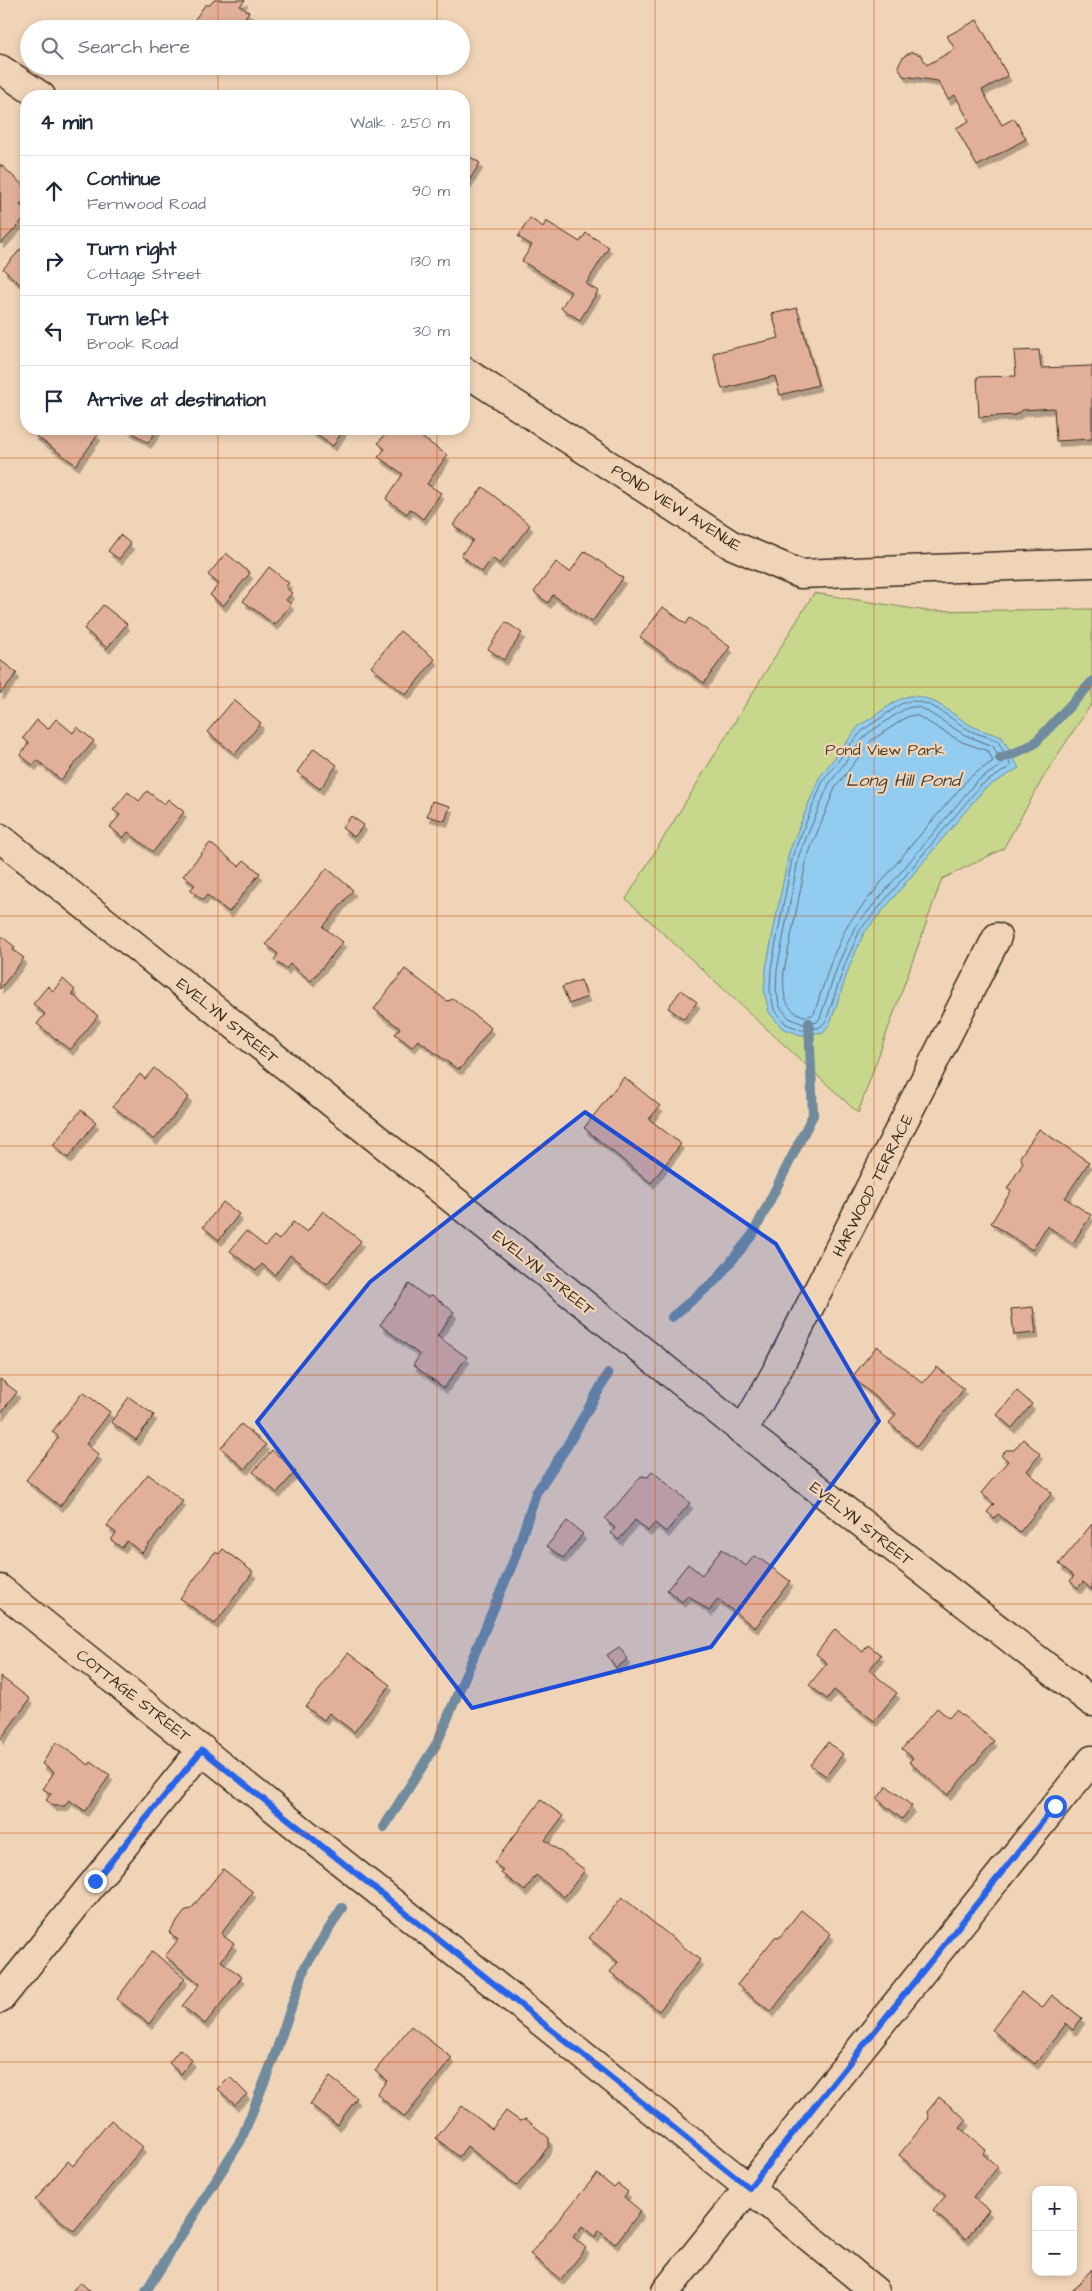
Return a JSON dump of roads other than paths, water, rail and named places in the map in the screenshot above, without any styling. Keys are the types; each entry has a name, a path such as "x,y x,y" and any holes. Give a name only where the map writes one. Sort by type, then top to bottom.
{"street":[{"path":"0,69 33,90"},
{"name":"POND VIEW AVENUE","path":"470,375 730,544 800,574 1092,563"},
{"name":"EVELYN STREET","path":"0,838 743,1431 1092,1702"},
{"name":"HARWOOD TERRACE","path":"743,1431 778,1369 997,937"},
{"name":"COTTAGE STREET","path":"0,1589 875,2291"},
{"path":"0,1999 202,1750"},
{"path":"666,2291 1092,1760"}],"water":[{"name":"Long Hill Pond","path":"909,696 935,702 972,726 1002,737 1019,768 984,789 864,933 850,965 830,1024 823,1032 801,1035 782,1028 769,1012 764,991 766,968 789,852 819,778 859,726 898,700"}],"waterway":[{"path":"1000,758 1034,744 1092,682"},
{"path":"672,1317 717,1279 753,1234 813,1115 809,1023"},
{"path":"384,1827 437,1743 514,1560 536,1493 567,1446 608,1374"},
{"path":"146,2291 241,2140 273,2060 305,1967 342,1908"}],"park label":[{"name":"Pond View Park","path":"885,749"}]}
